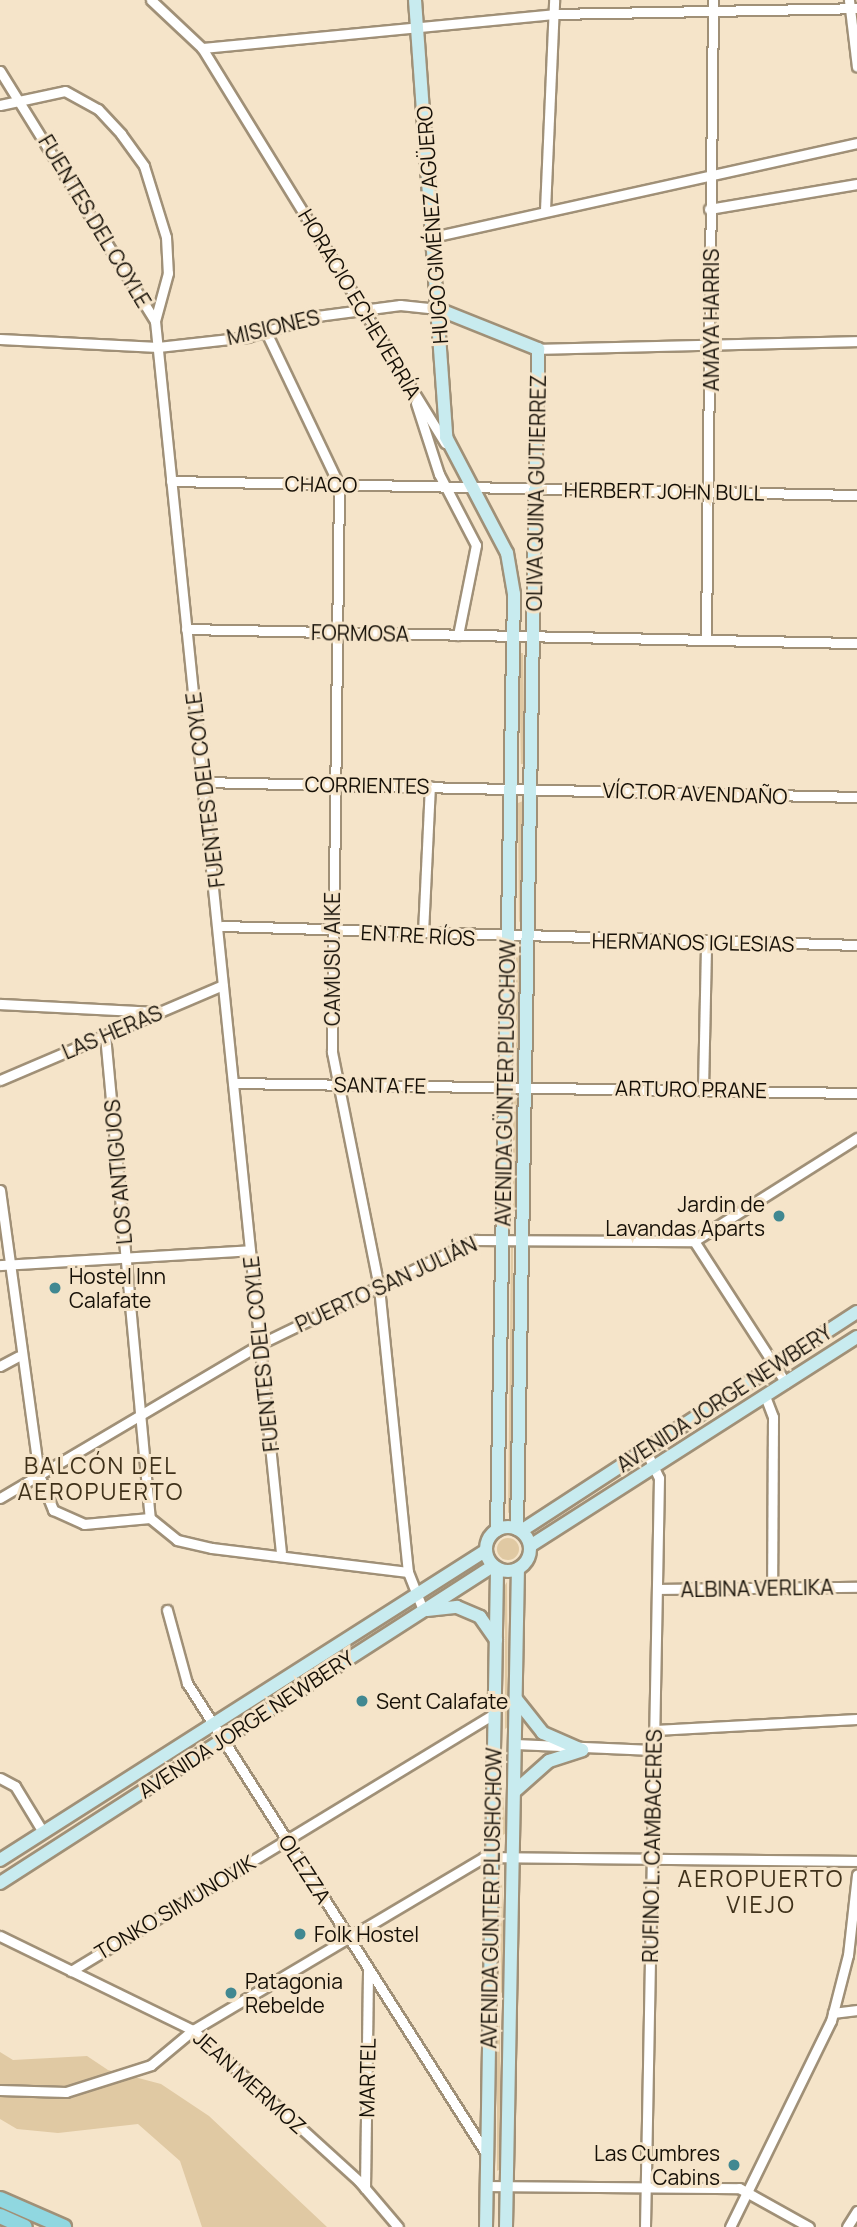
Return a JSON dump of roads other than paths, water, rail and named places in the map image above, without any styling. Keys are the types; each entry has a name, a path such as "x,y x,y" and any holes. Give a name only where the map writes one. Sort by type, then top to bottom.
{"main road":[{"path":"0,2199 64,2227"},
{"path":"0,2216 25,2227"}],"street":[{"name":"HORACIO ECHEVERRÍA","path":"151,0 202,48 366,310 449,449 511,567 513,636"},
{"name":"HUGO GIMÉNEZ AGÜERO","path":"415,0 449,449"},
{"path":"545,210 554,0"},
{"path":"202,48 554,14 713,4 852,6 857,67"},
{"name":"AMAYA HARRIS","path":"706,640 712,345 709,209 713,4"},
{"name":"FUENTES DEL COYLE","path":"0,71 21,100 155,321 202,782 222,926 223,985 281,1552"},
{"path":"0,105 65,92 81,96 144,166 169,253 155,321"},
{"path":"433,237 545,210 857,144"},
{"path":"709,209 857,184"},
{"name":"MISIONES","path":"0,339 158,347 266,332 307,317 366,310 438,309 538,349"},
{"name":"CAMUSU AIKE","path":"266,332 339,485 330,931 335,1084 379,1287 408,1572 415,1596 423,1610"},
{"path":"538,349 857,341"},
{"name":"OLIVA QUINA GUTIERREZ","path":"534,636 538,349"},
{"path":"413,391 449,488 476,545 458,635"},
{"name":"CHACO","path":"171,481 470,489"},
{"name":"HERBERT JOHN BULL","path":"470,489 857,495"},
{"name":"FORMOSA","path":"186,629 857,643"},
{"name":"AVENIDA GÜNTER PLUSCHOW","path":"497,1530 513,636"},
{"name":"AVENIDA GÜNTER PLUSCHOW","path":"519,1530 534,636"},
{"name":"CORRIENTES","path":"202,782 532,788"},
{"path":"423,933 430,786"},
{"name":"VÍCTOR AVENDAÑO","path":"532,788 857,797"},
{"name":"ENTRE RÍOS","path":"222,926 530,938"},
{"name":"HERMANOS IGLESIAS","path":"530,938 857,945"},
{"path":"703,1090 706,942"},
{"name":"LAS HERAS","path":"0,1080 223,985"},
{"path":"0,1004 159,1012"},
{"name":"LOS ANTIGUOS","path":"105,1035 150,1518"},
{"name":"SANTA FE","path":"233,1083 526,1087"},
{"name":"ARTURO PRANE","path":"526,1087 857,1093"},
{"path":"786,1382 694,1241 857,1138"},
{"path":"0,1190 4,1264 19,1356 39,1475 53,1510 84,1524 150,1518 177,1540 281,1552 408,1572"},
{"name":"PUERTO SAN JULIÁN","path":"0,1498 260,1344 475,1240 523,1237 694,1241"},
{"path":"4,1264 250,1250"},
{"name":"AVENIDA JORGE NEWBERY","path":"519,1530 857,1312"},
{"name":"AVENIDA JORGE NEWBERY","path":"530,1546 857,1337"},
{"path":"0,1366 19,1356"},
{"path":"765,1396 773,1417 772,1588"},
{"path":"645,1449 656,1466"},
{"name":"RUFINO L. CAMBACERES","path":"645,2227 658,1589 656,1466"},
{"path":"497,1530 519,1530 530,1546 518,1569 495,1567 485,1551 497,1530"},
{"name":"AVENIDA JORGE NEWBERY","path":"0,1860 485,1551"},
{"name":"AVENIDA JORGE NEWBERY","path":"0,1883 423,1610 495,1567"},
{"name":"AVENIDA GUNTER PLUSHCHOW","path":"486,2227 495,1567"},
{"name":"AVENIDA GUNTER PLUSHCHOW","path":"506,2227 518,1569"},
{"name":"ALBINA VERLIKA","path":"658,1589 857,1587"},
{"path":"423,1610 457,1607 480,1617 496,1640"},
{"name":"OLEZZA","path":"167,1610 187,1683 487,2155"},
{"path":"515,1698 542,1732 582,1750"},
{"name":"TONKO SIMUNOVIK","path":"71,1971 494,1714"},
{"path":"655,1730 857,1719"},
{"path":"493,1744 502,1738 515,1744 582,1750 653,1751"},
{"path":"514,1792 549,1761 582,1750"},
{"path":"492,1777 502,1785 514,1778"},
{"path":"2,1778 44,1832"},
{"path":"82,1808 92,1824"},
{"path":"0,2090 66,2092 122,2077 159,2060 193,2030 348,1937 491,1856 857,1861"},
{"path":"730,2227 833,2013 857,1875"},
{"name":"JEAN MERMOZ","path":"0,1936 193,2030 366,2188 398,2227"},
{"name":"MARTEL","path":"366,2188 368,1968"},
{"path":"489,2010 510,2011"},
{"path":"833,2013 857,2010"},
{"path":"486,2186 507,2183 748,2190 809,2227"},
{"path":"847,2227 857,2211"}],"place":[{"name":"Jardin de Lavandas Aparts","path":"779,1216"},
{"name":"Hostel Inn Calafate","path":"55,1288"},
{"name":"Sent Calafate","path":"362,1701"},
{"name":"Folk Hostel","path":"300,1934"},
{"name":"Patagonia Rebelde","path":"231,1993"},
{"name":"Las Cumbres Cabins","path":"734,2165"}],"district":[{"name":"BALCÓN DEL AEROPUERTO","path":"101,1478"},
{"name":"AEROPUERTO VIEJO","path":"761,1891"}]}
